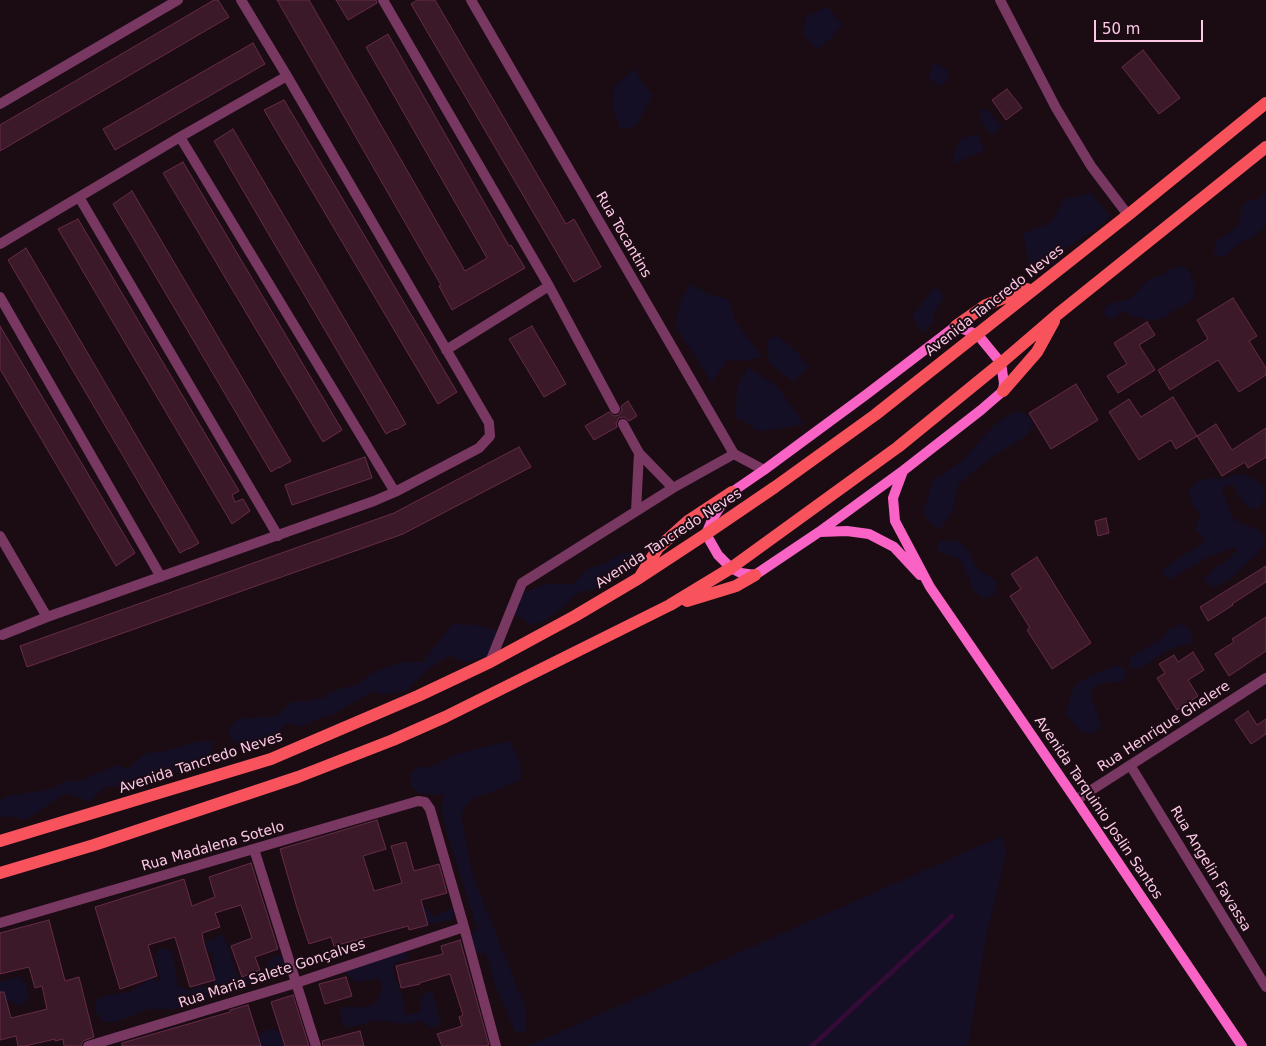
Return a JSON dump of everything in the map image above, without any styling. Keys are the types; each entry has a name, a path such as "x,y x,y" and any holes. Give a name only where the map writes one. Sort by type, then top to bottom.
{"main road":[{"name":"Avenida Tancredo Neves","path":"0,841 271,759 418,696 490,662 575,616 639,578 706,534 875,415 1266,103"},
{"path":"0,874 94,845 298,777 393,740 445,717 670,606 731,568 898,447 1058,314 1266,147"},
{"path":"639,578 658,548 688,521 764,470 986,305 1039,284"},
{"path":"670,606 736,586 755,575 819,532 904,470 1003,391 1037,352 1058,314"},
{"path":"956,326 978,334 1001,363 1004,383 1003,391"},
{"name":"Avenida Tarquinio Joslin Santos","path":"904,470 893,498 895,520 930,587 1242,1046"},
{"path":"732,492 720,507 706,534 718,555 731,568 741,573 755,575"},
{"name":"Avenida Tarquinio Joslin Santos","path":"819,532 847,531 869,534 894,547 930,587"}],"street":[{"path":"0,104 178,0"},
{"path":"2,635 47,617 374,501 479,448 490,436 489,423 241,0"},
{"path":"383,0 549,286 615,409"},
{"name":"Rua Tocantins","path":"471,0 734,454"},
{"path":"1000,0 1056,108 1091,166 1128,215"},
{"path":"0,244 287,76"},
{"path":"180,137 395,492"},
{"path":"79,197 278,536"},
{"path":"446,350 549,286"},
{"path":"0,297 161,577"},
{"path":"623,424 639,453 673,488"},
{"path":"636,512 639,453"},
{"path":"490,662 522,583 673,488 734,454 764,470"},
{"path":"0,536 47,617"},
{"name":"Rua Henrique Ghelere","path":"1076,800 1266,678"},
{"name":"Rua Angelin Favassa","path":"1130,765 1266,987"},
{"name":"Rua Madalena Sotelo","path":"0,923 418,801 425,802 430,809 464,927"},
{"path":"254,849 316,1046"},
{"path":"464,927 496,1046"},
{"name":"Rua Maria Salete Gonçalves","path":"88,1046 296,983 464,927"}],"shaded area":[{"path":"827,6 842,24 830,39 817,50 803,34 806,18"},
{"path":"934,63 947,69 948,80 939,86 928,77"},
{"path":"635,68 642,83 653,95 636,126 620,129 613,108 614,87"},
{"path":"987,109 1002,127 993,135 983,125 979,111"},
{"path":"978,134 984,151 951,164 962,138"},
{"path":"1265,191 1266,224 1261,231 1241,242 1226,256 1217,257 1213,249 1218,239 1239,225 1241,210 1248,200 1258,201"},
{"path":"1091,193 1110,216 1097,228 1068,247 1052,266 1029,264 1023,234 1051,222 1065,199"},
{"path":"1178,266 1185,267 1190,273 1194,286 1194,297 1189,303 1154,321 1134,317 1124,311 1109,319 1103,312 1108,304 1129,300 1150,278 1163,275 1170,269"},
{"path":"691,284 712,296 729,299 735,321 762,357 743,361 727,360 712,383 676,327 680,301"},
{"path":"935,287 945,296 935,311 932,324 922,333 912,316"},
{"path":"777,336 793,348 809,367 793,382 769,362 767,341"},
{"path":"748,367 777,386 804,424 759,431 736,417 737,386"},
{"path":"1014,412 1026,413 1033,424 1027,435 986,461 958,485 953,510 940,530 929,522 923,512 933,480 962,461 994,425"},
{"path":"1244,474 1262,484 1265,496 1260,508 1248,508 1233,484 1221,488 1233,518 1239,523 1260,530 1265,544 1229,580 1214,588 1204,579 1214,568 1227,561 1237,550 1235,547 1205,558 1170,579 1163,576 1162,571 1202,543 1205,538 1195,530 1201,514 1194,508 1188,491 1196,482 1209,478 1224,479"},
{"path":"941,540 957,540 966,547 977,568 997,582 996,593 985,599 975,592 960,559 936,551"},
{"path":"636,552 643,556 630,572 609,574 593,590 579,592 561,609 542,622 531,625 503,606 519,594 546,584 573,584 587,569 604,564 623,553"},
{"path":"452,624 475,625 498,631 487,657 466,662 448,656 427,670 407,690 382,695 373,691 334,714 301,727 288,723 271,738 249,743 234,742 228,730 237,719 278,716 291,702 322,698 338,689 358,685 371,673 402,662 423,662"},
{"path":"1181,624 1191,631 1192,643 1170,649 1141,668 1129,668 1131,656 1162,639 1169,629"},
{"path":"1118,665 1128,672 1122,682 1098,683 1090,693 1102,728 1091,734 1079,730 1065,713 1075,685 1095,673"},
{"path":"199,741 213,741 210,763 184,774 175,771 152,783 142,776 116,787 105,786 90,802 66,793 25,820 9,816 0,818 0,801 6,796 48,790 68,781 80,781 119,765 126,770 146,753 165,751"},
{"path":"509,741 520,762 521,780 475,798 466,805 461,815 472,873 526,1009 526,1033 515,1032 496,987 485,952 482,954 461,947 477,928 446,830 441,807 444,795 420,794 411,786 410,774 419,767 431,767 453,755"},
{"path":"1002,836 1006,853 985,942 968,1046 528,1046"},
{"path":"414,907 426,907 433,917 455,908 452,920 417,925"},
{"path":"223,934 239,979 264,973 268,962 277,955 287,961 288,973 264,982 241,985 176,1009 149,1009 115,1022 104,1022 96,1012 96,1000 107,995 130,992 149,979 161,981 155,959 159,948 172,950 178,986 190,990 201,986 213,987 215,964 212,953 202,945"},
{"path":"401,951 407,953 407,960 396,962 393,968 395,980 403,998 404,1011 407,1015 419,1013 422,996 427,992 433,993 441,1023 437,1027 431,1028 422,1021 405,1024 376,1020 348,1028 343,1024 340,1012 344,1007 368,1007 377,1001 382,990 380,979 357,982 347,975 346,969"},
{"path":"20,976 27,987 29,999 20,1006 0,996 0,982"},
{"path":"273,1029 300,1046 262,1046 257,1037 266,1030"}],"building":[{"path":"214,0 218,0 229,17 0,151 0,125"},
{"path":"277,0 309,0 465,271 487,258 366,47 388,34 509,246 511,245 525,268 452,310 439,286 441,285"},
{"path":"336,0 376,0 377,3 348,20"},
{"path":"417,0 435,0 566,224 574,219 601,267 574,282 411,4"},
{"path":"253,43 265,64 115,150 103,129"},
{"path":"1143,50 1180,98 1159,114 1122,67"},
{"path":"1007,89 1022,108 1006,120 992,100"},
{"path":"284,100 457,392 438,404 264,110"},
{"path":"233,129 406,424 396,430 386,434 214,141"},
{"path":"183,162 342,430 323,442 163,173"},
{"path":"132,191 291,461 279,468 271,472 113,204"},
{"path":"78,219 239,491 232,495 235,502 243,499 250,511 232,524 58,229"},
{"path":"26,248 199,543 189,549 180,553 8,260"},
{"path":"1233,298 1257,336 1249,341 1266,368 1266,375 1239,392 1218,360 1170,390 1158,370 1208,339 1197,320"},
{"path":"1147,322 1155,335 1139,345 1155,370 1118,393 1107,376 1127,364 1114,343"},
{"path":"0,326 135,553 116,566 0,369"},
{"path":"532,326 566,384 544,397 509,339"},
{"path":"1076,384 1098,420 1051,449 1029,413"},
{"path":"1173,397 1197,436 1176,449 1171,440 1139,460 1109,412 1129,399 1141,417"},
{"path":"628,401 637,416 629,421 624,417 619,418 616,423 617,427 594,440 585,426 609,412 614,416 619,415 622,410 621,406"},
{"path":"1216,424 1232,450 1266,428 1266,457 1248,468 1245,462 1222,476 1197,436"},
{"path":"519,447 531,467 403,534 27,667 20,646 394,513"},
{"path":"365,457 372,478 292,505 285,485"},
{"path":"1106,518 1109,533 1098,536 1095,521"},
{"path":"1037,557 1091,643 1052,669 1027,630 1030,628 1010,596 1021,589 1011,574"},
{"path":"1266,566 1266,582 1208,621 1200,607"},
{"path":"1266,617 1266,651 1229,676 1215,654 1234,642 1232,639"},
{"path":"1193,652 1204,670 1188,680 1198,696 1177,710 1157,678 1165,673 1159,664 1174,655 1178,662"},
{"path":"1248,711 1257,725 1266,719 1266,734 1251,744 1235,720"},
{"path":"377,820 386,849 363,856 374,891 402,883 391,846 406,842 414,871 439,864 447,893 421,900 428,925 409,930 408,926 334,946 331,937 309,944 280,849"},
{"path":"251,863 278,949 255,957 260,970 242,977 231,946 252,938 241,905 215,913 220,927 202,933 215,980 190,987 175,937 148,945 157,976 120,989 95,907 184,879 192,906 215,897 209,877"},
{"path":"49,920 65,981 79,977 94,1037 83,1041 81,1046 64,1046 63,1039 25,1046 18,1046 16,1036 0,1040 0,992 4,992 11,1018 47,1009 42,986 35,988 29,967 0,974 0,933"},
{"path":"460,940 489,1045 486,1046 442,1046 437,1034 462,1026 459,1017 463,1015 450,974 401,988 396,966 443,954 441,946"},
{"path":"346,977 352,996 325,1004 319,984"},
{"path":"293,995 309,1046 285,1046 271,1002"},
{"path":"248,1005 261,1046 122,1046 122,1043 230,1012 230,1010"},
{"path":"360,1031 364,1046 323,1046 322,1041"}],"waterway":[{"path":"812,1046 952,916"}]}
